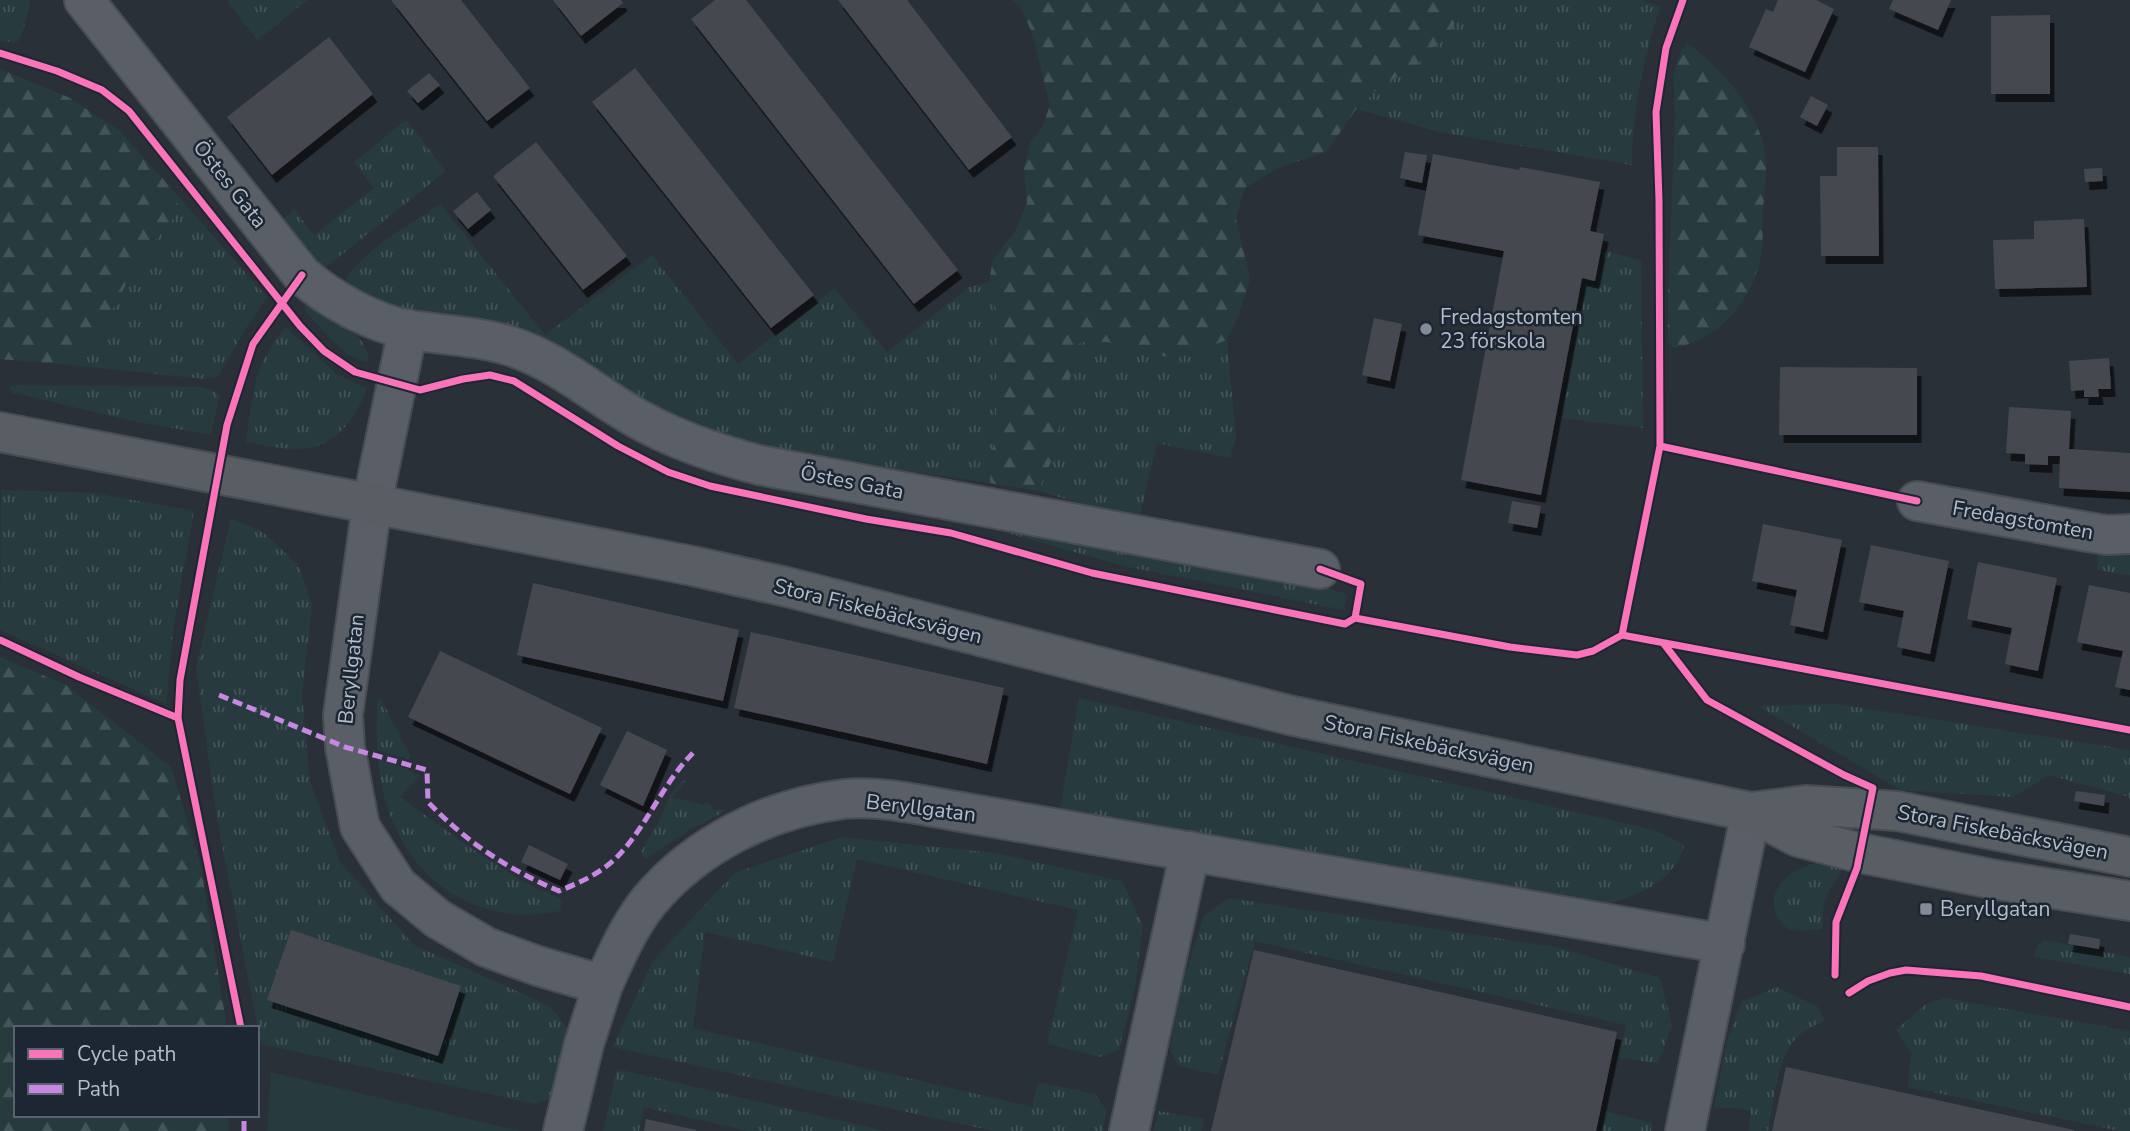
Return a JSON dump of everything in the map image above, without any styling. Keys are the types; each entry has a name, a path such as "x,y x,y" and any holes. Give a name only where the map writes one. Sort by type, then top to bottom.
{"street":[{"name":"Östes Gata","path":"84,0 302,275 351,309 408,330 465,335 531,354 638,419 680,440 717,454 759,465 1320,569"},
{"path":"372,504 408,330"},
{"name":"Stora Fiskebäcksvägen","path":"0,432 693,566 787,587 1289,715 1751,812 1798,836 1860,853 1997,880 2130,901"},
{"name":"Fredagstomten","path":"1917,501 2107,535 2130,534"},
{"name":"Beryllgatan","path":"372,504 343,715 345,747 360,827 398,886 438,919 486,947 603,985"},
{"name":"Beryllgatan","path":"563,1131 584,1044 603,985 621,943 648,902 676,873 715,843 771,816 846,799 894,801 1725,944"},
{"name":"Stora Fiskebäcksvägen","path":"1751,812 1806,805 1897,810 2130,857"},
{"path":"1685,1131 1751,812"},
{"path":"1129,1131 1190,851"}],"green space":[{"path":"0,0 31,0 22,35 17,42 0,41"},
{"path":"308,0 257,40 227,1"},
{"path":"1012,0 1462,0 1453,28 1413,69 1382,85 1357,108 1327,151 1276,169 1244,189 1236,219 1250,279 1227,340 1175,359 1107,342 1080,342 1053,457 1038,491 990,483 996,411 997,321 989,282 993,260 1015,231 1027,203 1024,168 1031,141 1042,128 1050,105 1032,33 1021,8"},
{"path":"1462,0 1643,0 1660,7 1640,85 1632,165 1439,132 1357,109 1382,85 1413,69 1453,28"},
{"path":"1687,43 1722,74 1749,111 1762,139 1766,173 1762,251 1752,285 1733,314 1721,326 1707,336 1674,348 1668,342 1675,115 1673,75 1680,53"},
{"path":"0,69 68,97 120,131 172,189 180,210 141,257 94,343 70,365 0,359"},
{"path":"406,120 446,171 325,268 311,264 284,229 285,218 294,209 314,235 374,188 354,162"},
{"path":"172,189 267,297 218,377 205,379 70,365 94,343 141,257 180,210"},
{"path":"440,204 545,335 652,255 738,364 834,288 887,352 969,287 989,282 997,321 996,411 990,483 732,445 396,314 343,286 349,274 371,251"},
{"path":"1605,251 1641,260 1643,428 1561,418 1586,284 1598,285"},
{"path":"304,305 324,312 345,325 362,343 369,362 343,350 306,312"},
{"path":"286,327 335,373 366,388 359,407 348,423 326,442 314,447 289,449 246,442 260,368"},
{"path":"1227,340 1236,438 1230,458 1157,443 1139,520 1038,491 1053,457 1063,402 1080,341 1107,342 1175,359"},
{"path":"10,386 200,387 213,390 219,397 211,435 128,420 15,393 9,389"},
{"path":"1,490 95,493 194,511 173,630 166,704 0,630"},
{"path":"231,518 264,533 298,565 312,604 302,695 310,782 340,862 414,945 550,1006 570,1031 554,1097 535,1104 261,1044 217,819 196,668"},
{"path":"961,520 1292,579 1347,594 1344,610 1124,566"},
{"path":"2106,549 2130,551 2130,575 2097,570 2098,555"},
{"path":"0,657 66,685 171,767 201,867 227,1026 14,1026 14,1117 229,1117 229,1131 0,1131"},
{"path":"380,697 411,757 409,759 377,750 377,704"},
{"path":"1079,698 1654,830 1685,845 1672,870 1654,885 1632,896 1606,904 1060,808"},
{"path":"1837,704 2130,750 2130,800 2129,797 2049,775 2013,797 1900,790 1758,706"},
{"path":"378,759 420,776 400,797 525,883 562,899 560,911 518,915 483,908 457,897 435,881 416,862 401,840 382,788"},
{"path":"684,780 672,797 703,805 707,802 714,810 724,809 646,859 641,853 643,848 674,790"},
{"path":"842,837 994,853 1122,881 1143,926 1135,987 1119,1050 1100,1057 1047,1044 1078,910 857,859 833,962 705,932 693,1028 1032,1107 1038,1082 1095,1094 1106,1110 1103,1131 993,1131 613,1047 652,962 734,873"},
{"path":"1824,862 1846,865 1826,899 1822,929 1788,929 1778,917 1774,906 1780,885 1799,869"},
{"path":"1228,898 1556,947 1660,978 1672,1025 1658,1063 1619,1058 1626,1025 1255,941 1218,1075 1179,1066 1170,1050 1181,987 1204,916"},
{"path":"2044,940 2130,957 2130,974 2034,957 2037,946"},
{"path":"1777,987 1818,1007 1825,1020 1800,1035 1788,1050 1776,1084 1768,1131 1749,1131 1751,1110 1714,1107 1726,1044 1742,1001"},
{"path":"1945,998 2130,1031 2130,1131 1908,1087 1911,1052 1896,1030 1925,1005"},
{"path":"617,1069 885,1131 748,1131 644,1107 639,1131 603,1131"},
{"path":"271,1072 520,1131 267,1131"},
{"path":"1159,1111 1204,1119 1201,1131 1153,1131"},
{"path":"1605,1111 1652,1123 1651,1131 1601,1131"}],"building":[{"path":"391,0 461,0 530,88 487,121"},
{"path":"553,0 621,0 623,3 581,36"},
{"path":"715,0 746,0 958,270 914,304 691,19"},
{"path":"838,0 907,0 1012,137 969,170"},
{"path":"1778,0 1816,0 1834,9 1805,72 1749,47 1766,9 1773,12"},
{"path":"1893,0 1951,0 1938,30 1889,9"},
{"path":"2050,15 2050,94 1991,94 1991,16"},
{"path":"329,37 373,94 272,175 227,117"},
{"path":"635,68 814,295 771,328 592,102"},
{"path":"429,73 440,85 418,103 407,91"},
{"path":"1811,96 1828,105 1817,126 1800,117"},
{"path":"536,142 627,256 583,290 493,176"},
{"path":"1837,147 1878,147 1879,256 1821,256 1820,176 1837,176"},
{"path":"1405,152 1427,155 1422,183 1400,178"},
{"path":"1433,154 1600,182 1590,231 1604,234 1595,281 1582,278 1541,495 1461,480 1504,251 1418,235"},
{"path":"2102,168 2103,181 2085,182 2084,169"},
{"path":"477,192 491,210 468,229 453,211"},
{"path":"2084,219 2087,287 1995,289 1993,240 2034,239 2034,221"},
{"path":"1374,318 1402,324 1390,381 1362,375"},
{"path":"2109,358 2111,389 2098,389 2099,397 2084,397 2084,390 2071,391 2069,361"},
{"path":"1780,367 1917,368 1917,435 1779,435"},
{"path":"2009,407 2071,411 2069,449 2130,453 2130,492 2059,488 2060,456 2048,456 2048,465 2025,464 2025,454 2006,453"},
{"path":"1512,501 1541,506 1537,528 1508,523"},
{"path":"1763,524 1842,540 1823,632 1790,625 1797,590 1752,581"},
{"path":"1871,545 1949,561 1930,654 1897,647 1904,611 1859,602"},
{"path":"1978,562 2057,578 2038,671 2005,664 2012,628 1967,619"},
{"path":"533,583 739,630 723,701 517,655"},
{"path":"2089,585 2130,593 2130,690 2115,687 2123,651 2077,642"},
{"path":"751,632 1004,688 987,764 734,708"},
{"path":"440,651 602,728 570,794 408,717"},
{"path":"627,731 667,750 643,806 600,785"},
{"path":"2076,791 2105,795 2104,806 2074,801"},
{"path":"529,845 568,864 560,880 521,862"},
{"path":"291,930 461,986 438,1056 267,1000"},
{"path":"2070,934 2100,939 2099,949 2068,944"},
{"path":"1254,950 1617,1032 1596,1131 1211,1131"},
{"path":"1786,1067 2074,1130 2074,1131 1772,1131"},
{"path":"646,1119 696,1130 696,1131 644,1131"}],"marked path":[{"path":"219,695 345,747 427,770 428,802 457,830 489,854 559,891 598,872 619,855 693,753"},
{"path":"244,1117 244,1131"}],"cycle path":[{"path":"1622,635 1660,446 1656,112 1666,48 1683,0"},
{"path":"0,53 57,71 102,90 129,111 300,326 324,351 355,372 420,390 490,375 514,381 618,446 668,472 710,486 866,519 951,533 1092,573 1345,624 1355,618"},
{"path":"241,1026 178,718 180,680 227,425 253,344 302,275"},
{"path":"1660,446 1917,501"},
{"path":"1320,569 1361,584 1355,618 1510,647 1577,655 1593,651 1622,635 2130,730"},
{"path":"0,640 79,677 178,718"},
{"path":"1664,644 1707,700 1873,788 1857,868 1836,922 1835,975"},
{"path":"1849,993 1868,981 1906,970 1981,976 2130,1007"}],"place":[{"name":"Fredagstomten 23 förskola","path":"1426,329"},
{"name":"Beryllgatan","path":"1926,909"}]}
